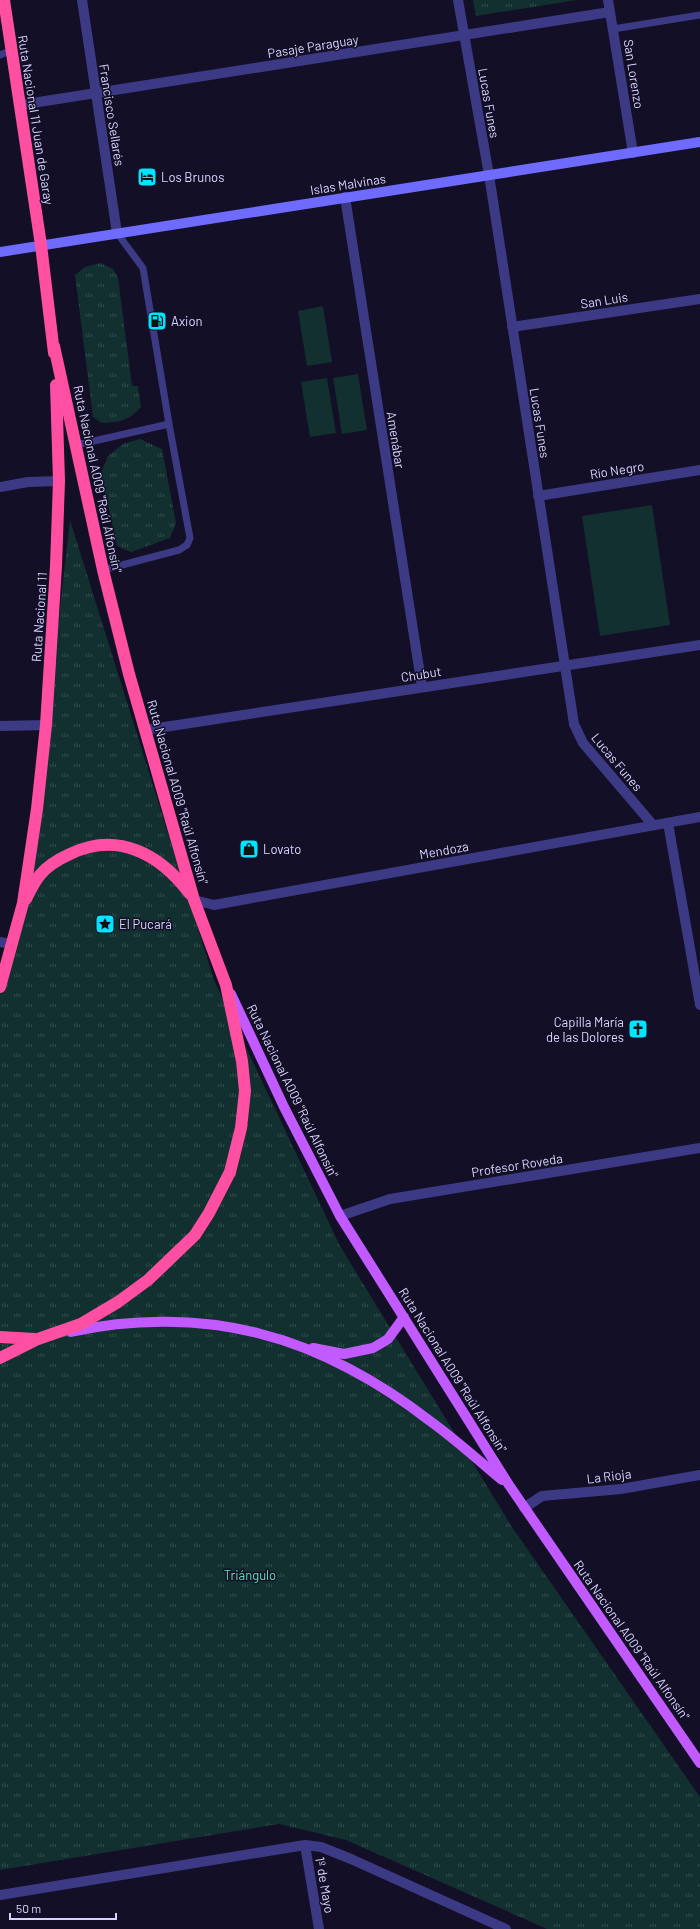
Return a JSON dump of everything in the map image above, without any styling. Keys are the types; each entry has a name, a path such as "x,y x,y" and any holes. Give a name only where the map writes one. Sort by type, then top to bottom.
{"highway":[{"name":"Ruta Nacional 11 Juan de Garay","path":"4,0 41,245"},
{"name":"Ruta Nacional 11","path":"0,987 6,943 23,903 36,809 46,725 56,566 59,481 59,418 54,346 41,245"},
{"name":"Ruta Nacional A009 \"Raúl Alfonsín\"","path":"54,346 103,570 129,674 194,900 226,984"},
{"path":"23,903 40,875 57,860 82,848 106,845 127,846 159,862 182,884 194,900"},
{"path":"0,1358 38,1339 81,1324 118,1302 148,1280 195,1234 220,1193 230,1172 237,1150 245,1091 242,1061 226,984"},
{"path":"0,1337 38,1339"}],"main road":[{"name":"Ruta Nacional A009 \"Raúl Alfonsín\"","path":"226,984 284,1108 340,1216 524,1508 700,1763"},
{"path":"291,1344 344,1354 373,1348 388,1339 404,1317"},
{"path":"38,1339 78,1330 117,1325 168,1322 207,1324 237,1328 262,1334 310,1351 340,1365 384,1389 429,1420 509,1485"}],"street":[{"name":"Francisco Sellarés","path":"82,0 117,233"},
{"name":"Lucas Funes","path":"458,0 489,175 574,724 582,743 653,825"},
{"name":"San Lorenzo","path":"608,0 633,152"},
{"name":"Pasaje Paraguay","path":"20,105 610,12"},
{"name":"Islas Malvinas","path":"0,252 700,142"},
{"name":"Amenábar","path":"345,197 422,687"},
{"name":"San Luis","path":"512,327 700,298"},
{"name":"Río Negro","path":"538,496 700,470"},
{"path":"0,487 28,482 59,481"},
{"name":"Chubut","path":"145,730 700,645"},
{"path":"0,726 46,725"},
{"name":"Mendoza","path":"194,900 214,906 700,817"},
{"path":"668,823 700,1005"},
{"name":"Profesor Roveda","path":"340,1216 390,1199 700,1148"},
{"name":"La Rioja","path":"524,1508 542,1496 621,1489 700,1475"},
{"path":"0,1895 305,1844 321,1847 351,1859 506,1929"},
{"name":"1º de Mayo","path":"305,1844 319,1929"}],"lane":[{"path":"613,29 700,15"},
{"path":"0,55 12,50"},
{"path":"103,570 179,550 187,545 190,538 168,424 143,268 117,233"},
{"path":"76,445 168,424"}],"green space":[{"path":"473,0 577,0 476,16"},
{"path":"100,263 113,269 118,277 132,386 138,386 141,407 124,420 102,423 93,417 75,275 85,267"},
{"path":"323,306 332,362 307,366 298,311"},
{"path":"358,374 367,430 342,434 333,378"},
{"path":"327,378 336,433 310,437 301,382"},
{"path":"140,439 162,449 176,523 170,538 131,552 117,546 101,473 108,456 123,444"},
{"path":"652,505 670,625 600,636 582,516"},
{"name":"Triángulo","path":"70,520 214,980 340,1246 512,1527 700,1797 700,1929 547,1929 346,1840 279,1824 0,1870 0,983 37,809"}],"place":[{"name":"Los Brunos","path":"147,177"},
{"name":"Axion","path":"157,321"},
{"name":"Lovato","path":"249,849"},
{"name":"El Pucará","path":"105,924"},
{"name":"Capilla María de las Dolores","path":"638,1029"}]}
